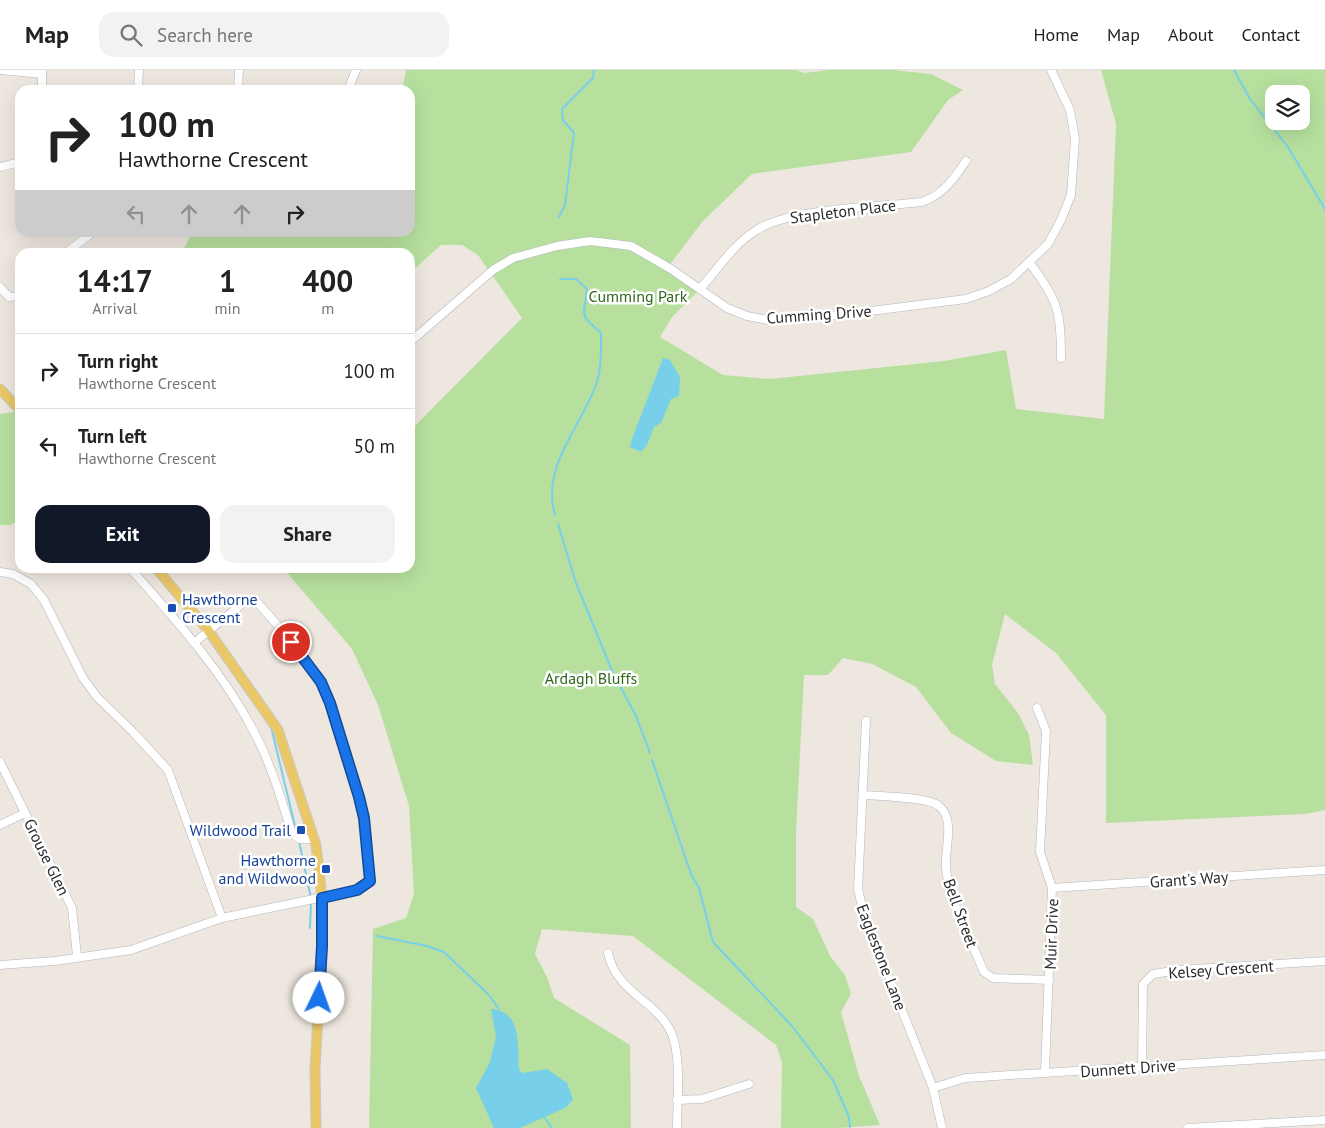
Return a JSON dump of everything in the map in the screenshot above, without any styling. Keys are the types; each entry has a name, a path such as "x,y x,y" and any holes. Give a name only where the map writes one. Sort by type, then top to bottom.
{"main road":[{"path":"0,389 15,405"},
{"path":"160,573 208,630 278,730 314,839 322,898 322,946 315,1069 316,1128"}],"street":[{"path":"0,70 42,72 42,85"},
{"path":"138,85 139,70"},
{"path":"238,85 240,70"},
{"path":"350,85 356,70"},
{"name":"Cumming Drive","path":"415,338 493,270 513,258 557,246 590,241 631,246 671,269 726,308 747,316 768,320 838,315 966,299 990,291 1011,279 1048,244 1061,220 1071,195 1075,138 1070,110 1051,70"},
{"name":"Stapleton Place","path":"700,289 740,243 762,227 796,216 927,200 948,187 966,161"},
{"path":"0,167 15,163"},
{"path":"72,248 86,237"},
{"path":"1029,262 1047,284 1055,301 1061,320 1061,358"},
{"path":"0,287 10,296 15,296"},
{"path":"0,572 13,574 31,584 44,600 83,678 97,697 168,770 222,918"},
{"path":"134,573 213,666 252,728 276,781 292,834 300,839 314,839"},
{"path":"0,965 131,950 222,918 357,890 370,881 364,818 359,797 330,703 321,682 281,629 257,602 244,602 194,643"},
{"name":"Muir Drive","path":"1037,708 1046,731 1040,852 1052,888 1045,1073"},
{"name":"Eaglestone Lane","path":"866,721 864,795 858,889 864,915 933,1088 942,1128"},
{"name":"Grouse Glen","path":"0,762 72,908 77,956"},
{"name":"Bell Street","path":"864,795 904,798 937,804 946,812 948,827 947,883 984,972 993,978 1049,980"},
{"path":"0,825 25,813"},
{"name":"Grant's Way","path":"1052,888 1325,870"},
{"path":"608,952 612,969 631,991 660,1016 670,1032 676,1052 677,1128"},
{"name":"Kelsey Crescent","path":"1142,1066 1143,984 1153,974 1179,970 1325,961"},
{"name":"Dunnett Drive","path":"933,1088 965,1078 1325,1055"},
{"path":"677,1100 702,1100 749,1084"},
{"path":"1188,1128 1325,1120"}],"green space":[{"name":"Ardagh Bluffs","path":"406,70 796,70 804,73 829,70 893,70 931,74 963,90 948,100 911,152 752,174 703,221 668,267 700,289 672,317 660,337 723,375 770,379 944,361 1006,350 1016,409 1104,419 1116,124 1101,70 1325,70 1325,810 1306,814 1106,823 1106,715 1056,653 1005,614 992,665 995,684 1018,713 1029,735 1033,765 996,761 951,733 916,687 872,664 843,658 828,675 804,675 796,832 796,907 813,919 830,956 845,975 851,994 841,1012 859,1076 880,1125 838,1128 781,1128 782,1062 776,1045 633,936 542,929 535,954 547,977 554,998 630,1045 631,1128 369,1128 373,929 406,918 414,894 409,806 378,705 352,649 287,573 415,573 415,426 522,318 478,255 462,245 441,245 415,268 415,248 184,248 190,237 415,237 415,85 403,85"},
{"path":"15,412 15,522 10,525 0,525 0,414"}],"water":[{"path":"663,358 669,359 680,377 679,396 671,399 661,423 654,427 647,445 641,452 630,447"},
{"path":"491,1009 501,1011 509,1016 513,1023 518,1041 519,1070 523,1073 547,1069 567,1083 573,1099 567,1107 520,1128 494,1128 476,1088 490,1062 496,1036"}],"waterway":[{"path":"559,217 565,205 574,133 563,120 562,109 593,78 594,70"},
{"path":"1234,70 1250,99 1288,147 1325,209"},
{"path":"555,515 552,498 557,466 563,450 594,390 600,369 601,354 601,333 589,322 584,314 587,289 576,279 560,279"},
{"path":"558,524 576,583 613,673 636,716 650,753"},
{"path":"271,727 297,834"},
{"path":"652,760 691,874 699,888 713,942 792,1026 833,1080 849,1117 850,1128"},
{"path":"299,841 311,898"},
{"path":"310,928 311,903"},
{"path":"377,936 427,946 444,952 489,995 499,1009"},
{"path":"544,1117 552,1128"}],"place":[{"name":"Hawthorne Crescent","path":"172,608"},
{"name":"Wildwood Trail","path":"301,830"},
{"name":"Hawthorne and Wildwood","path":"326,869"}],"route":[{"path":"291,642 321,682 330,703 364,818 370,881 357,890 322,898 319,998"}],"park label":[{"name":"Cumming Park","path":"638,296"}]}
